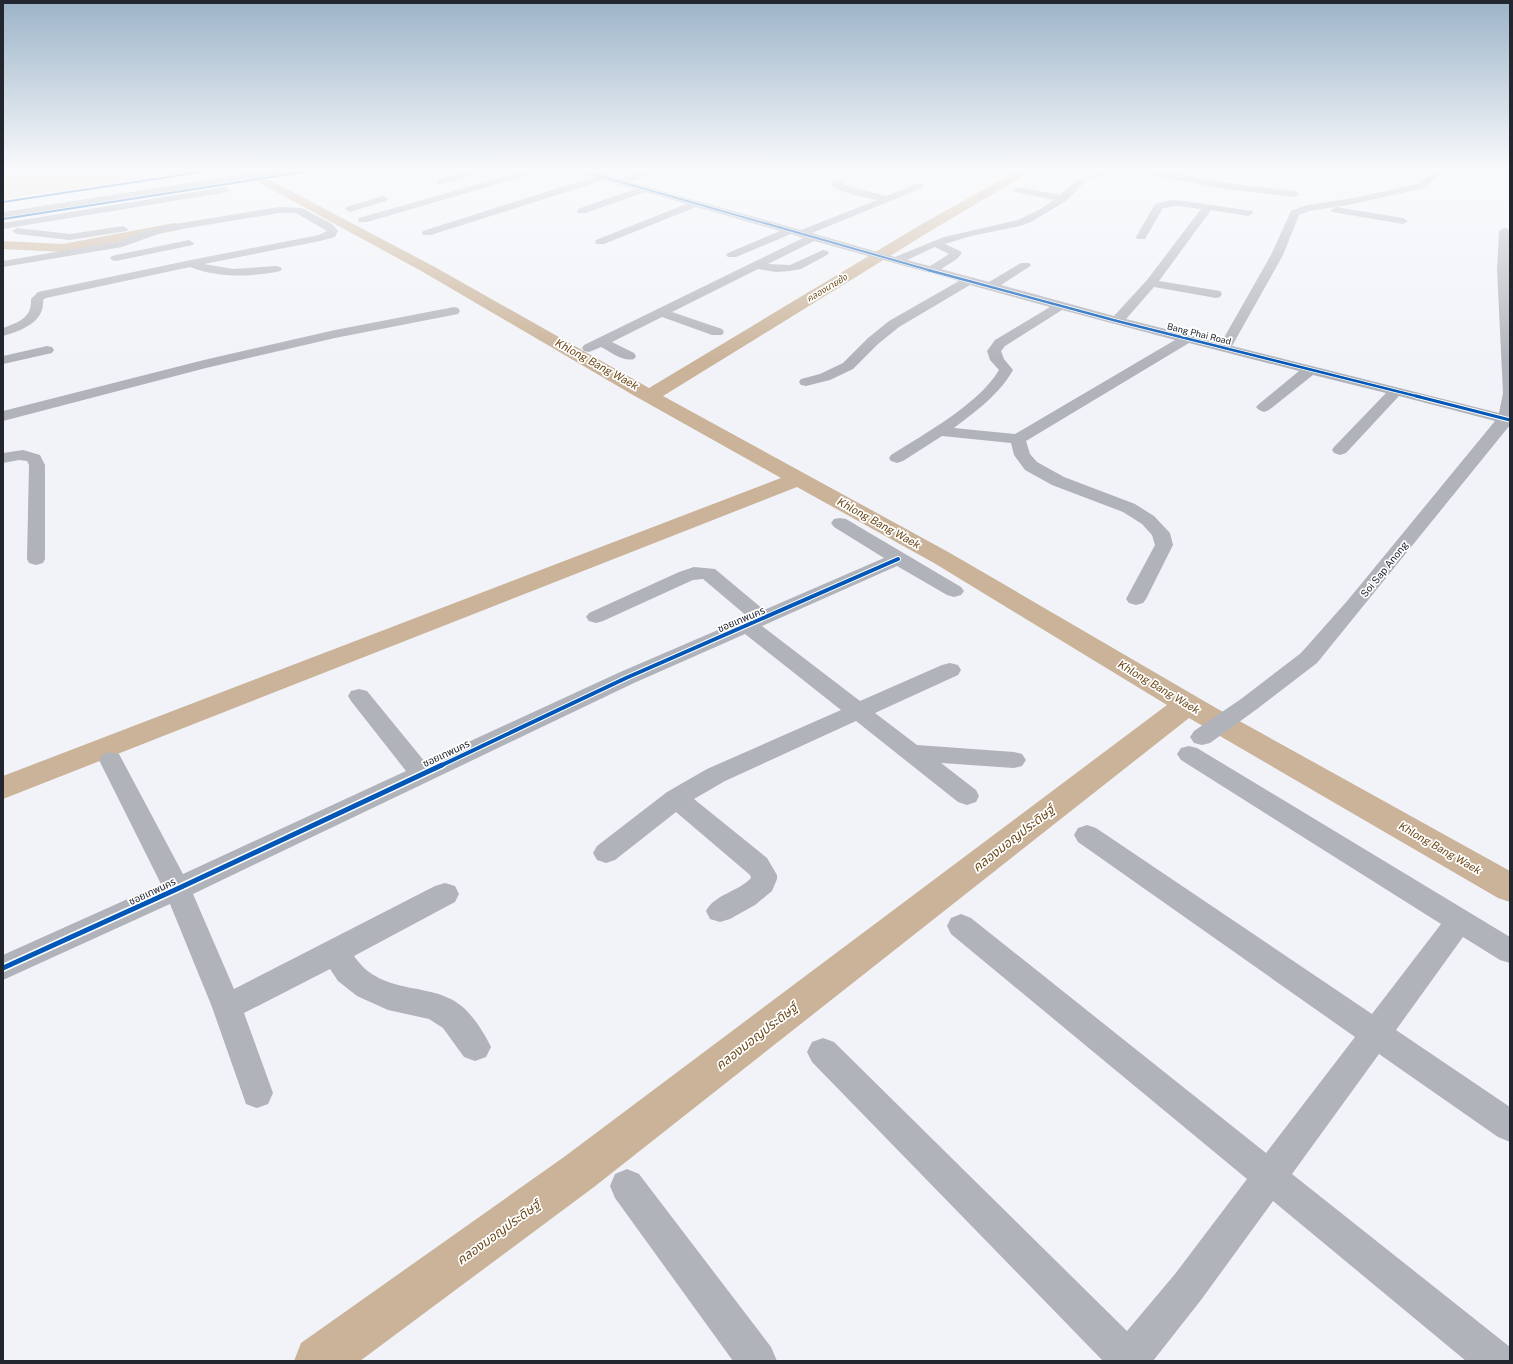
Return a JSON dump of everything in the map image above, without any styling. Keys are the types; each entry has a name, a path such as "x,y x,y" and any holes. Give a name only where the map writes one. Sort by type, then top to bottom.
{"street":[{"path":"40,234 86,242 127,243 147,234"},
{"path":"3,264 119,234"},
{"path":"3,332 22,324 37,309 37,299 42,295 52,292 314,239 332,234"},
{"path":"600,242 621,234"},
{"path":"732,255 784,234"},
{"name":"Bang Phai Road","path":"799,234 1117,321 1508,420"},
{"path":"589,348 755,265 812,234"},
{"path":"891,260 920,249 970,234"},
{"path":"1117,321 1150,283 1188,234"},
{"path":"1224,349 1277,255 1286,234"},
{"path":"1504,234 1504,269 1510,393 1508,420"},
{"path":"86,242 105,260 189,243"},
{"path":"931,270 954,257 956,253 937,244"},
{"path":"755,265 779,270 787,270 823,253"},
{"path":"191,263 215,272 225,273 243,273 276,269"},
{"path":"990,287 1025,265"},
{"path":"81,275 96,283"},
{"path":"806,382 825,377 848,366 872,340 894,324 968,281"},
{"path":"1150,283 1216,294"},
{"path":"897,458 940,431 987,394 1003,378 1006,370 997,360 994,351 1000,343 1060,306"},
{"path":"3,416 197,366 335,334 454,310"},
{"path":"660,312 717,332"},
{"path":"3,324 22,324"},
{"path":"940,431 1018,439 1186,339"},
{"path":"602,342 628,356"},
{"path":"3,360 46,350"},
{"path":"1264,408 1311,369"},
{"path":"1340,450 1396,391"},
{"name":"Soi Sap Anong","path":"1459,921 1196,745 1309,658 1508,420"},
{"path":"1018,439 1022,455 1031,466 1058,482 1129,508 1148,520 1161,533 1164,545 1136,599"},
{"path":"3,458 18,455 29,455 34,458 37,465 36,560"},
{"path":"840,523 898,559 954,591"},
{"name":"ซอยเทพนคร","path":"3,968 176,889 626,678 898,559"},
{"path":"596,617 686,576 701,572 708,573 755,622 857,710 967,796"},
{"path":"606,853 676,798 716,775 857,710 950,670"},
{"path":"358,696 421,774"},
{"path":"912,753 1014,760"},
{"path":"112,760 176,889 227,1007 257,1093"},
{"path":"676,798 758,865 764,874 764,880 751,894 720,911"},
{"path":"1087,835 1510,1126"},
{"path":"227,1007 445,894"},
{"path":"824,1052 1129,1361 1188,1287 1459,921 1510,951"},
{"path":"960,926 1496,1361"},
{"path":"335,952 348,972 367,987 388,997 436,1007 454,1018 475,1047"},
{"path":"627,1186 757,1361"}],"waterway":[{"path":"3,245 63,248 139,234"},
{"name":"Khlong Bang Waek","path":"361,234 428,269 649,396"},
{"name":"คลองนายย้ง","path":"649,396 916,234"},
{"name":"Khlong Bang Waek","path":"649,396 942,558 1206,715 1510,888"},
{"path":"3,788 798,479"},
{"name":"คลองมอญประดิษฐ์","path":"319,1361 579,1172 1187,704"}],"cycle path":[{"path":"801,234 1117,321 1510,420"},
{"path":"3,968 177,889 626,678 898,559"}]}
